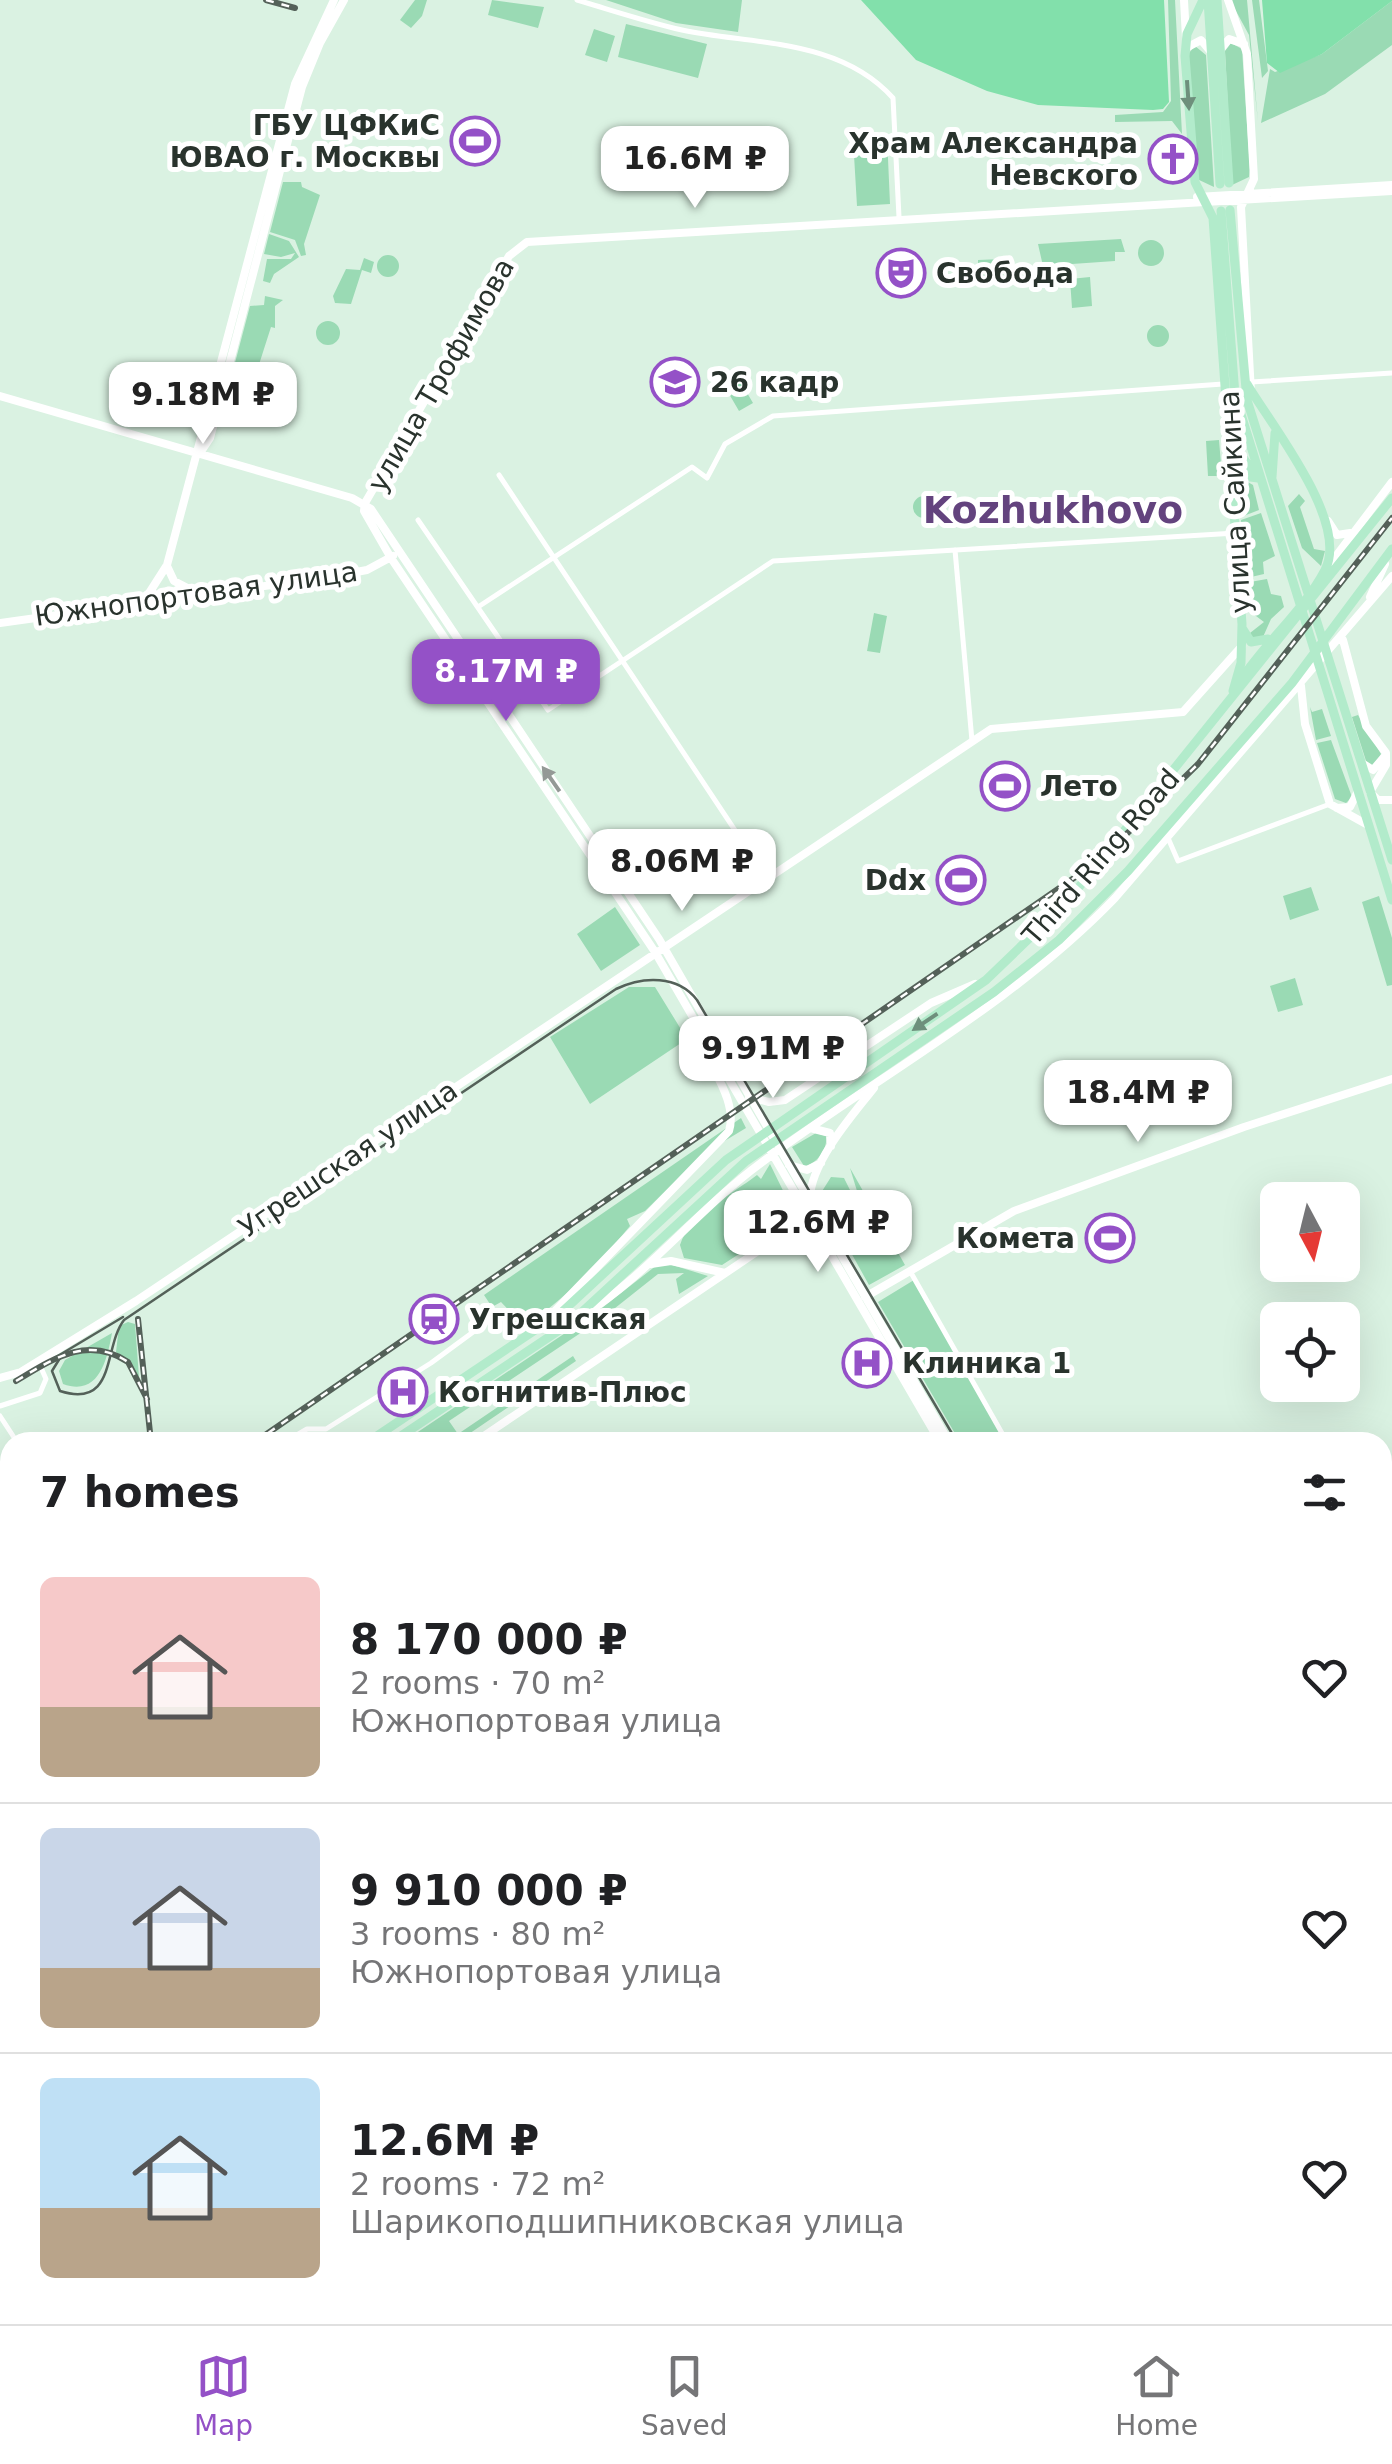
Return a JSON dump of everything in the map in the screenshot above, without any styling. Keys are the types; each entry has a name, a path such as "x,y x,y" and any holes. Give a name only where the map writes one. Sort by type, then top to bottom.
{"main road":[{"path":"209,425 295,84 334,0"},
{"path":"144,601 167,566 296,106 325,32 344,0"},
{"path":"1184,0 1194,182 1220,198"},
{"path":"1186,48 1206,0"},
{"path":"1206,0 1216,54"},
{"path":"1218,0 1220,198 1213,218 1226,408"},
{"path":"1228,0 1247,54 1254,174 1241,216 1252,417"},
{"path":"1216,54 1223,43 1234,38 1242,41 1247,54"},
{"path":"1186,48 1201,40 1216,54"},
{"name":"улица Трофимова","path":"366,502 509,256 522,244 1392,188"},
{"name":"улица Сайкина","path":"1220,198 1235,395 1260,480 1273,504"},
{"name":"улица Сайкина","path":"1220,198 1242,372 1272,484 1273,504"},
{"path":"1242,372 1337,535 1354,530"},
{"path":"0,396 366,502"},
{"name":"улица Сайкина","path":"1226,408 1242,624 1236,687"},
{"path":"1272,484 1275,430"},
{"path":"1229,438 1260,480"},
{"path":"1272,472 1286,464 1302,476"},
{"path":"1234,505 1239,479 1251,474 1260,480"},
{"path":"1220,714 1270,638 1392,482"},
{"path":"376,486 379,518"},
{"name":"Third Ring Road","path":"383,1432 528,1336 592,1287 726,1160 1004,966 1068,902 1392,498"},
{"name":"Южнопортовая улица","path":"366,502 514,746 659,950"},
{"name":"Южнопортовая улица","path":"366,502 364,511 514,726 659,950 783,1165 821,1221 853,1287"},
{"path":"1273,504 1392,900"},
{"path":"1324,572 1330,544 1325,515"},
{"path":"1366,605 1391,550"},
{"name":"Third Ring Road","path":"407,1432 556,1333 614,1285 734,1170 994,992 1058,940 1138,860 1304,668 1391,550"},
{"name":"Южнопортовая улица","path":"0,623 329,577 367,570 395,555"},
{"path":"167,566 174,581 199,594"},
{"path":"556,1333 620,1292 730,1187 1019,984 1109,905 1392,576"},
{"path":"1242,624 1251,642 1270,638"},
{"path":"1344,636 1343,653 1366,726 1386,754 1386,765 1371,784 1370,792"},
{"name":"Угрешская улица","path":"0,1378 38,1361 231,1238 972,741 996,727 1183,712 1242,646"},
{"path":"1332,650 1343,653"},
{"path":"1302,682 1300,697 1305,724 1331,806"},
{"path":"1275,716 1294,710 1305,724"},
{"path":"1346,738 1359,758 1391,852 1377,853"},
{"path":"1359,758 1373,770 1386,754"},
{"path":"1331,806 1350,807 1357,792"},
{"path":"1370,792 1378,800 1392,800"},
{"path":"1331,806 1361,818 1371,832"},
{"path":"1058,940 1109,905"},
{"path":"749,1097 769,1102 785,1100 931,1003 1004,966"},
{"name":"Южнопортовая улица","path":"686,999 692,1018 749,1097 792,1192 853,1287"},
{"path":"528,1336 730,1131 730,1106 712,1072 692,1018"},
{"path":"490,1432 807,1218 811,1187 826,1156 888,1075"},
{"path":"865,1297 1004,1216 1061,1192 1392,1080"},
{"path":"783,1165 807,1170 826,1156 830,1133 820,1128 805,1132"},
{"path":"792,1192 798,1213 795,1226"},
{"path":"807,1218 821,1221"},
{"path":"683,1231 677,1253 692,1265"},
{"path":"648,1266 660,1261 727,1273"},
{"path":"853,1287 878,1290"},
{"path":"853,1287 875,1313 943,1432"},
{"path":"853,1287 864,1315 934,1432"},
{"path":"875,1313 873,1302 878,1290"},
{"path":"864,1315 865,1297"}],"street":[{"path":"576,0 680,30 812,48 881,86 893,98 898,217"},
{"name":"улица Сайкина","path":"1226,408 1230,357"},
{"path":"1253,390 1392,372"},
{"path":"478,607 692,467 707,478 725,444 773,416 1224,384"},
{"path":"498,475 768,880"},
{"path":"418,520 548,710 773,561 1236,533"},
{"path":"955,550 972,741"},
{"path":"505,732 512,734 514,726"},
{"path":"514,746 514,739 523,740"},
{"path":"1168,838 1178,861 1331,806"},
{"path":"910,1271 1001,1432"},
{"path":"302,1432 326,1429 508,1310"},
{"path":"0,1406 36,1396 46,1379 38,1361"}],"shaded area":[{"path":"415,0 427,0 422,16 411,28 400,20"},
{"path":"492,0 544,7 538,28 488,15"},
{"path":"606,0 742,0 738,32 676,23"},
{"path":"861,0 1164,0 1169,102 1163,109 1153,110 1038,105 987,91 916,60"},
{"path":"1168,0 1175,0 1182,134 1172,121 1115,122 1115,115 1163,112 1171,101"},
{"path":"1230,0 1247,0 1258,122 1249,35"},
{"path":"1252,0 1259,0 1268,71 1262,78"},
{"path":"1262,0 1392,1 1322,54 1280,73 1267,63"},
{"path":"1392,1 1392,45 1325,94 1261,123 1270,69 1275,72 1322,54"},
{"path":"626,24 707,44 698,78 618,57"},
{"path":"594,29 615,36 607,62 585,55"},
{"path":"1231,43 1242,49 1250,170 1249,177 1232,185 1225,51"},
{"path":"1195,46 1206,55 1214,187 1197,179 1188,54"},
{"path":"887,136 890,204 857,206 853,138"},
{"path":"283,182 301,182 302,187 320,195 304,244 306,255 301,256 295,240 270,232"},
{"path":"269,234 289,241 299,257 274,274 270,283 263,281 267,259 291,259 295,253 281,257 264,254"},
{"path":"1121,239 1125,252 1115,252 1115,261 1043,266 1038,244"},
{"path":"1151,240 1160,244 1164,253 1160,262 1151,266 1142,262 1138,253 1142,244"},
{"path":"388,255 396,258 396,274 388,277 380,274 377,266 380,258"},
{"path":"364,258 374,262 371,273 362,270 351,304 335,303 333,296 346,269 360,270"},
{"path":"1003,259 1004,275 978,276 978,260"},
{"path":"1090,277 1092,306 1072,308 1070,279"},
{"path":"265,296 283,300 275,306 275,328 271,327 255,377 251,376 248,384 237,380 227,413 222,412 250,306 264,305"},
{"path":"328,321 340,333 328,345 316,333"},
{"path":"1158,325 1166,328 1166,344 1158,347 1150,344 1147,336 1150,328"},
{"path":"739,379 753,403 739,411 725,387"},
{"path":"1219,440 1222,476 1208,476 1206,441"},
{"path":"1246,481 1253,485 1259,510 1241,517 1241,488"},
{"path":"1299,494 1305,501 1300,507 1314,549 1325,551 1321,566 1302,548 1288,506"},
{"path":"920,496 928,496 935,507 928,518 920,518 913,511 913,503"},
{"path":"1261,513 1275,556 1263,562 1264,574 1251,577 1246,574 1241,520"},
{"path":"1267,579 1271,594 1281,596 1284,607 1271,619 1263,637 1253,639 1250,633 1264,622 1252,613 1250,582"},
{"path":"874,613 887,616 880,653 867,651"},
{"path":"1310,707 1312,712 1322,709 1331,736 1316,740"},
{"path":"1358,715 1381,754 1375,766 1367,764 1352,717"},
{"path":"1331,740 1352,797 1346,803 1335,799 1317,743"},
{"path":"1311,887 1319,910 1290,920 1283,896"},
{"path":"1379,896 1392,938 1392,985 1387,986 1362,902"},
{"path":"615,907 640,945 601,971 577,934"},
{"path":"1295,978 1303,1005 1278,1012 1270,986"},
{"path":"629,987 655,987 682,1031 681,1043 590,1104 550,1037"},
{"path":"741,1118 746,1128 703,1154 645,1211 627,1219 630,1226 606,1254 539,1316 524,1326 501,1302 492,1307 484,1295"},
{"path":"816,1133 826,1136 825,1146 817,1159 804,1166 792,1147"},
{"path":"770,1164 793,1211 788,1214 779,1204 770,1208 766,1201 758,1205 761,1213 754,1221 753,1245 722,1265 684,1258 680,1245 693,1224 757,1175 761,1179"},
{"path":"850,1168 905,1265 869,1285 834,1222 837,1211 857,1191"},
{"path":"831,1177 844,1178 850,1190 830,1214 819,1196"},
{"path":"669,1264 708,1276 679,1294 676,1279 684,1273 658,1274 600,1320 449,1421 457,1432 418,1432 598,1311 657,1265"},
{"path":"914,1280 1000,1432 954,1432 878,1302"},
{"path":"135,1324 139,1377 116,1352 119,1326"},
{"path":"112,1333 104,1364 93,1381 75,1387 63,1384 59,1371 65,1360"},
{"path":"573,1356 576,1361 472,1432 461,1432"}],"tram line":[{"path":"60,1358 52,1371 60,1391 91,1391 106,1372 124,1320 616,989 660,980 680,986 697,1000 951,1432"},
{"path":"16,1381 123,1317"}],"railway":[{"path":"266,0 295,8"},
{"path":"270,1432 1100,860 1198,764 1392,518"},
{"path":"138,1319 150,1432"},
{"path":"16,1381 70,1353 98,1350 128,1362 147,1399"}],"place":[{"name":"ГБУ ЦФКиС ЮВАО г. Москвы","path":"475,141"},
{"name":"Храм Александра Невского","path":"1173,159"},
{"name":"Свобода","path":"901,273"},
{"name":"26 кадр","path":"675,382"},
{"name":"Лето","path":"1005,786"},
{"name":"Ddx","path":"961,880"},
{"name":"Комета","path":"1110,1238"},
{"name":"Угрешская","path":"434,1319"},
{"name":"Клиника 1","path":"867,1363"},
{"name":"Когнитив-Плюс","path":"403,1392"}],"district":[{"name":"Kozhukhovo","path":"1053,510"}]}
